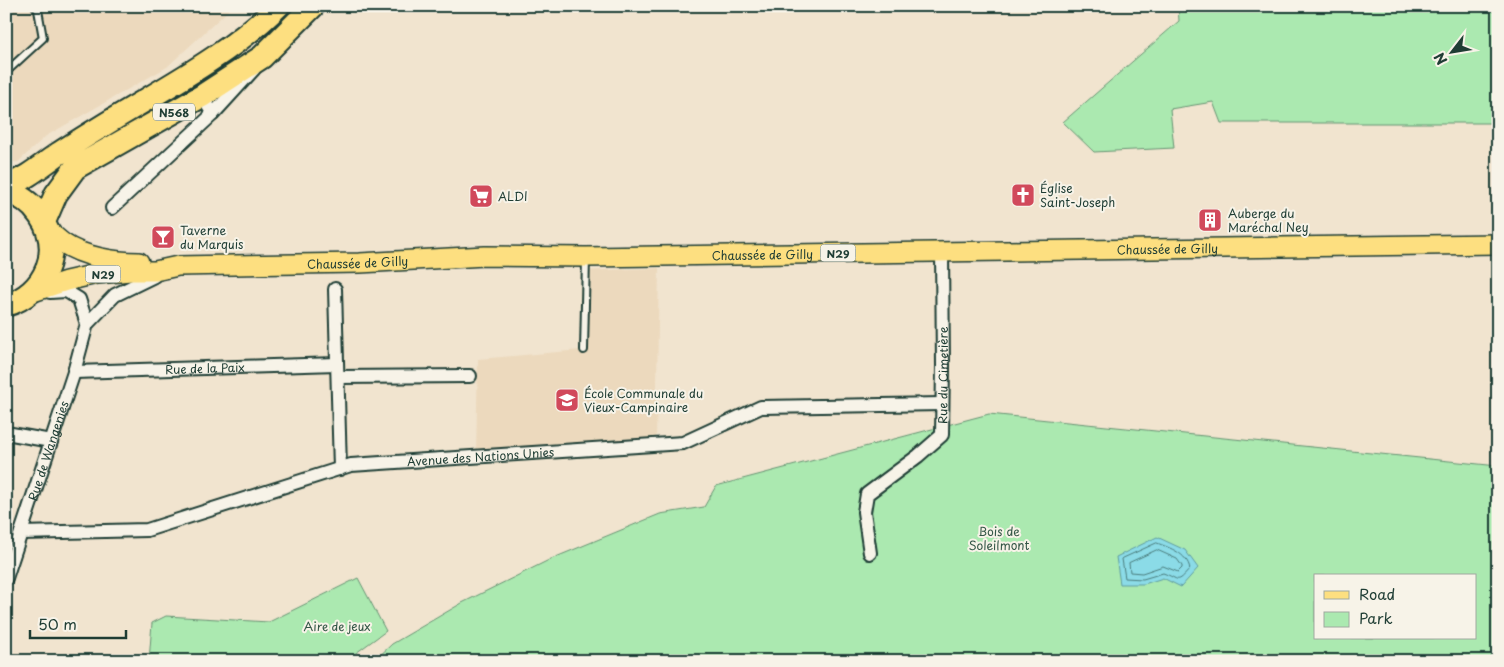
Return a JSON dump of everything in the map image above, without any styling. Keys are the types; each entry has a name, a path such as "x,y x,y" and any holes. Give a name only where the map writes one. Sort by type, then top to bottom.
{"highway":[{"name":"N568","path":"6,186 19,182 59,153 187,76 260,25 278,6"},
{"name":"N568","path":"46,226 56,194 75,168 208,105 262,57 313,6"},
{"path":"6,192 25,200 36,209 46,226 50,244 50,258 43,277 30,293 16,302 6,305"}],"main road":[{"name":"Chaussée de Gilly","path":"46,226 64,244 84,254 127,262 153,261 178,266"},
{"name":"Chaussée de Gilly","path":"30,293 66,281 97,274 155,271 178,266 360,263 485,256 586,257 1498,244"}],"street":[{"path":"112,208 208,105"},
{"name":"Rue du Cimetière","path":"870,553 864,512 867,494 918,456 942,435 942,251"},
{"path":"30,293 66,291 78,299 87,324 115,295 154,276 155,271"},
{"path":"335,289 340,469"},
{"name":"Rue de Wangenies","path":"6,578 74,372 87,324"},
{"name":"Rue de la Paix","path":"74,372 338,371 470,376"},
{"name":"Avenue des Nations Unies","path":"21,533 147,530 351,466 683,443 761,407 942,404"},
{"path":"6,433 51,441"}],"lane":[{"path":"6,72 43,38 38,10 35,6"},
{"path":"584,350 586,257"}],"shaded area":[{"path":"6,6 233,6 167,67 46,136 18,162 6,162"},
{"name":"École Communale du Vieux-Campinaire","path":"659,268 656,441 476,455 478,359 580,350 581,271"}],"green space":[{"path":"1178,6 1498,6 1498,123 1221,123 1213,102 1170,109 1174,148 1094,152 1063,122 1179,21"},
{"name":"Bois de Soleilmont","path":"989,414 1498,466 1498,661 374,661 392,644 462,603 551,559 660,514 704,507 716,486"},
{"name":"Aire de jeux","path":"358,578 386,631 345,661 149,661 152,623 166,616 269,622"}],"water":[{"path":"1157,537 1185,550 1198,568 1181,587 1163,578 1144,584 1120,584 1116,557"}],"place":[{"name":"Église Saint-Joseph","path":"1023,195"},
{"name":"ALDI","path":"481,196"},
{"name":"Auberge du Maréchal Ney","path":"1210,220"},
{"name":"Taverne du Marquis","path":"163,237"},
{"name":"École Communale du Vieux-Campinaire","path":"567,400"}]}
